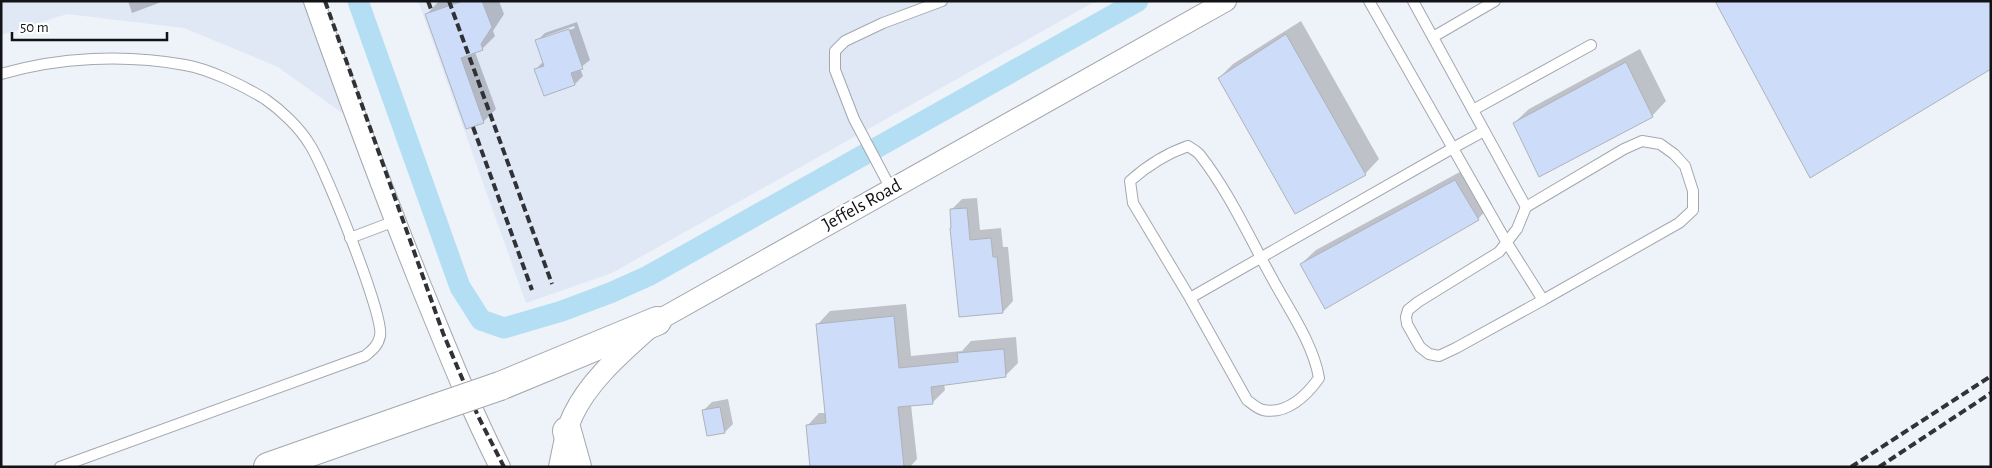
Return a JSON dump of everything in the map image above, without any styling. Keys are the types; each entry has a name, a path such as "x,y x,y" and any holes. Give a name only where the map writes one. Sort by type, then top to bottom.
{"main road":[{"path":"268,467 500,386 657,321"},
{"path":"567,431 577,467"}],"street":[{"path":"314,1 395,221 472,409 500,467"},
{"name":"Jeffels Road","path":"559,467 567,431 573,415 588,388 657,321 1226,1"}],"lane":[{"path":"891,190 854,119 835,70 834,52 845,41 898,17 942,1"},
{"path":"1369,1 1507,243 1543,300"},
{"path":"1413,1 1526,207"},
{"path":"1433,37 1495,1"},
{"path":"1473,110 1591,45"},
{"path":"1,74 27,66 76,60 128,59 186,65 223,78 265,100 294,125 310,144 328,182 373,298 381,334 376,348 365,356 60,467"},
{"path":"1190,298 1484,131"},
{"path":"1642,141 1660,144 1674,154 1685,166 1693,191 1693,210 1679,223 1456,348 1439,356 1428,354 1420,347 1407,324 1408,310 1418,302 1494,257 1507,243 1517,229 1526,207 1624,149 1642,141"},
{"path":"1188,146 1199,153 1216,179 1261,258 1316,362 1319,378 1306,395 1283,409 1263,410 1247,400 1190,298 1133,203 1130,181 1145,167 1168,153 1188,146"},
{"path":"350,238 395,221"}],"shaded area":[{"path":"1,1 305,1 349,118 278,67 184,28 67,14 1,35"},
{"path":"418,1 1096,1 612,273 526,303"}],"building":[{"path":"463,1 482,1 492,27 481,44 483,50 461,58 484,123 466,129 425,14"},
{"path":"1715,1 1991,1 1991,69 1810,178"},
{"path":"569,29 583,69 571,73 575,85 544,96 534,69 544,66 535,40"},
{"path":"1286,34 1366,175 1295,214 1218,78"},
{"path":"1626,62 1653,117 1539,177 1513,123"},
{"path":"1455,180 1479,220 1325,309 1300,264"},
{"path":"967,208 970,240 991,238 993,257 997,257 1003,313 959,317 950,228 950,209"},
{"path":"894,316 899,368 958,362 957,353 1004,349 1006,377 931,387 933,404 898,407 904,467 810,467 806,425 826,423 816,324"},
{"path":"720,407 725,433 707,436 702,410"}],"waterway":[{"path":"358,1 460,287 481,320 504,328 562,311 648,276 1138,1"}],"railway":[{"path":"325,1 443,333 478,416 504,467"},
{"path":"428,1 432,12"},
{"path":"449,1 552,284"},
{"path":"473,127 532,290"},
{"path":"1851,467 1991,376"},
{"path":"1879,467 1991,393"}]}
